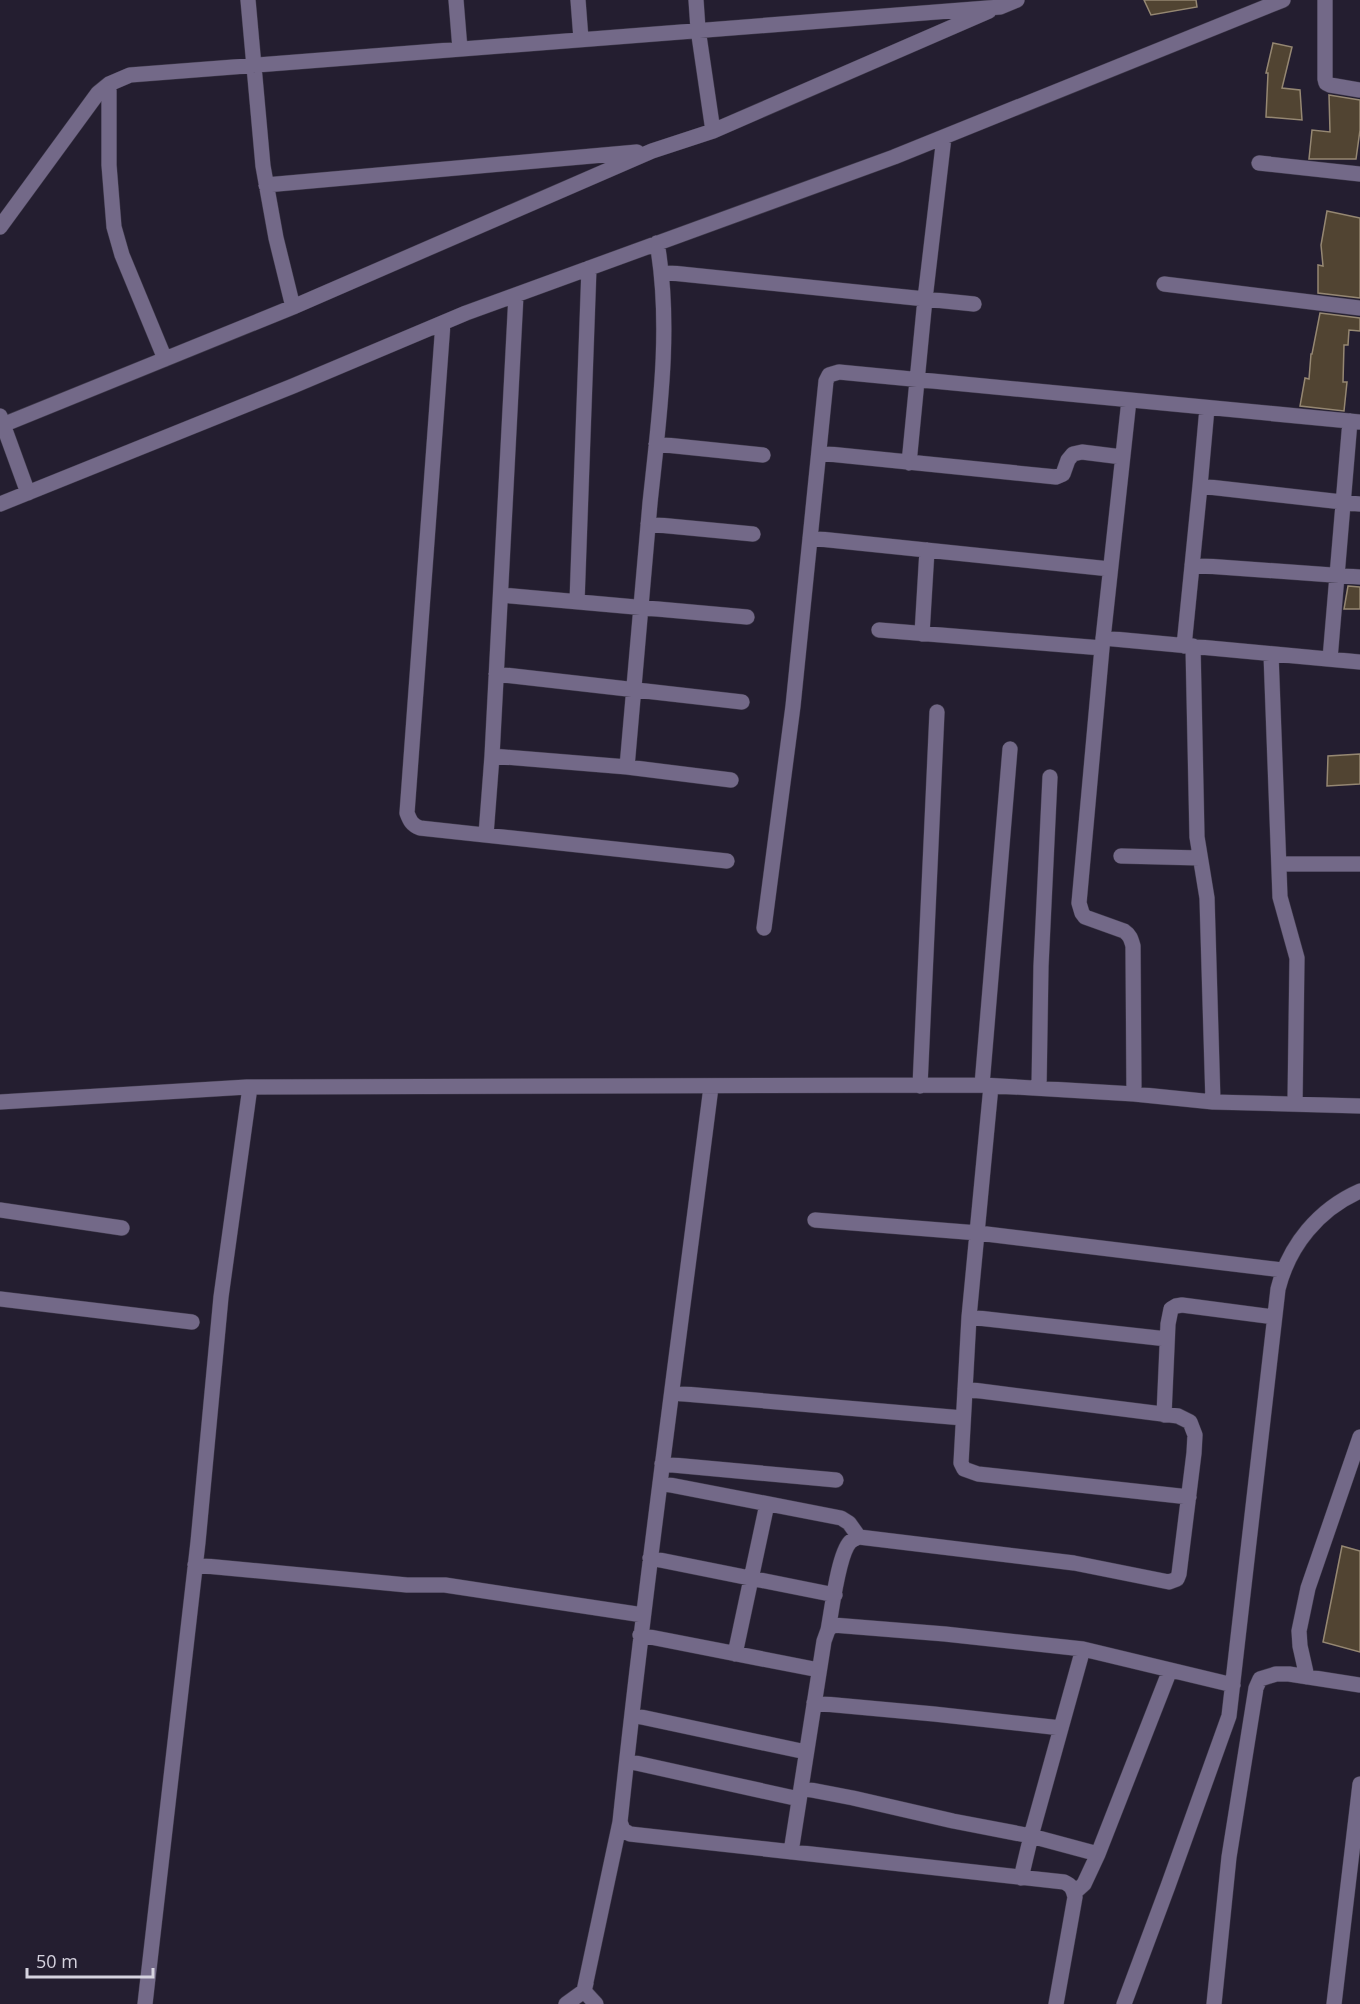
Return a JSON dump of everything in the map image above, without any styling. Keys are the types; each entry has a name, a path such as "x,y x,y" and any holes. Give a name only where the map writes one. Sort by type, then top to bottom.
{"street":[{"path":"248,0 266,185 293,307"},
{"path":"456,0 460,49"},
{"path":"578,0 581,39"},
{"path":"696,0 713,131"},
{"path":"27,493 1,423 293,307 652,151 713,131 1017,0"},
{"path":"0,504 443,323 894,157 1283,0"},
{"path":"1325,0 1326,83 1360,90"},
{"path":"0,227 98,93 109,84 130,75 1000,7"},
{"path":"109,84 109,165 114,227 122,255 165,359"},
{"path":"909,462 924,299 944,137"},
{"path":"266,185 652,151"},
{"path":"1259,163 1360,174"},
{"path":"627,767 656,444 663,338 664,303 657,243"},
{"path":"577,602 589,268"},
{"path":"662,272 974,304"},
{"path":"1164,284 1360,308"},
{"path":"486,835 516,295"},
{"path":"443,323 407,813 413,825 420,828 727,861"},
{"path":"765,928 793,706 826,381 829,375 839,372 916,378 1355,421 1344,502 1330,659"},
{"path":"1129,400 1102,643 1079,903 1085,917 1124,931 1131,939 1133,946 1134,1094"},
{"path":"1207,408 1192,564 1188,646 1200,858 1207,898 1213,1101"},
{"path":"656,444 763,455"},
{"path":"819,453 1056,477 1063,474 1068,460 1078,452 1122,457"},
{"path":"1200,486 1360,504"},
{"path":"648,524 753,534"},
{"path":"810,538 1110,569"},
{"path":"922,634 927,550"},
{"path":"1192,564 1360,577"},
{"path":"501,595 747,617"},
{"path":"879,630 1188,646 1360,662"},
{"path":"1271,654 1280,897 1297,958 1295,1103"},
{"path":"496,674 742,702"},
{"path":"920,1086 937,712"},
{"path":"1010,749 978,1233 969,1317 960,1456 964,1469 970,1472 1189,1497"},
{"path":"492,756 627,767 731,780"},
{"path":"1039,1088 1041,966 1050,777"},
{"path":"1121,856 1200,858"},
{"path":"1279,864 1360,864"},
{"path":"0,1102 250,1087 986,1085 1213,1101 1360,1106"},
{"path":"145,2004 195,1565 221,1297 250,1087"},
{"path":"566,2004 584,1991 622,1826 640,1635 711,1087"},
{"path":"1124,2004 1228,1716 1274,1317 1282,1270 1300,1240 1317,1218 1360,1191"},
{"path":"0,1210 122,1228"},
{"path":"815,1220 978,1233 1282,1270"},
{"path":"0,1299 192,1322"},
{"path":"1164,1415 1167,1339 1171,1309 1182,1305 1274,1317"},
{"path":"969,1317 1167,1339"},
{"path":"791,1852 824,1641 839,1570 852,1539 1074,1563 1174,1581 1179,1574 1194,1452 1194,1429 1186,1419 965,1389"},
{"path":"673,1393 963,1418"},
{"path":"1307,1677 1299,1631 1308,1588 1355,1472 1360,1437"},
{"path":"662,1464 836,1480"},
{"path":"660,1483 841,1518 849,1523 859,1538"},
{"path":"735,1654 767,1504"},
{"path":"650,1558 835,1595"},
{"path":"195,1565 407,1585 445,1585 643,1615"},
{"path":"828,1630 837,1624 1083,1649 1233,1685"},
{"path":"640,1635 819,1670"},
{"path":"1021,1878 1083,1649"},
{"path":"1074,1893 1084,1884 1098,1854 1170,1670"},
{"path":"1214,2004 1229,1857 1256,1688 1260,1679 1276,1674 1360,1685"},
{"path":"814,1703 1061,1728"},
{"path":"632,1715 806,1752"},
{"path":"627,1761 800,1794 853,1798 1031,1836 1098,1854"},
{"path":"1334,2004 1360,1784"},
{"path":"622,1826 630,1834 1064,1882 1070,1885 1074,1893 1056,2004"},
{"path":"1354,1840 1360,1861"},
{"path":"584,1991 596,2004"}],"building":[{"path":"1144,0 1196,0 1197,7 1151,15"},
{"path":"1273,43 1292,47 1282,88 1300,90 1302,120 1266,117 1268,73 1266,73"},
{"path":"1329,95 1360,100 1360,130 1356,159 1309,159 1312,130 1330,132"},
{"path":"1327,211 1360,218 1360,298 1318,293 1318,265 1323,266 1321,245"},
{"path":"1320,313 1360,318 1360,331 1349,330 1348,345 1344,345 1343,382 1347,382 1344,411 1300,406 1305,378 1309,379 1311,354"},
{"path":"1348,586 1360,587 1360,609 1344,609"},
{"path":"1360,754 1360,784 1327,786 1328,756"},
{"path":"1342,1546 1360,1551 1360,1652 1323,1642"}]}
